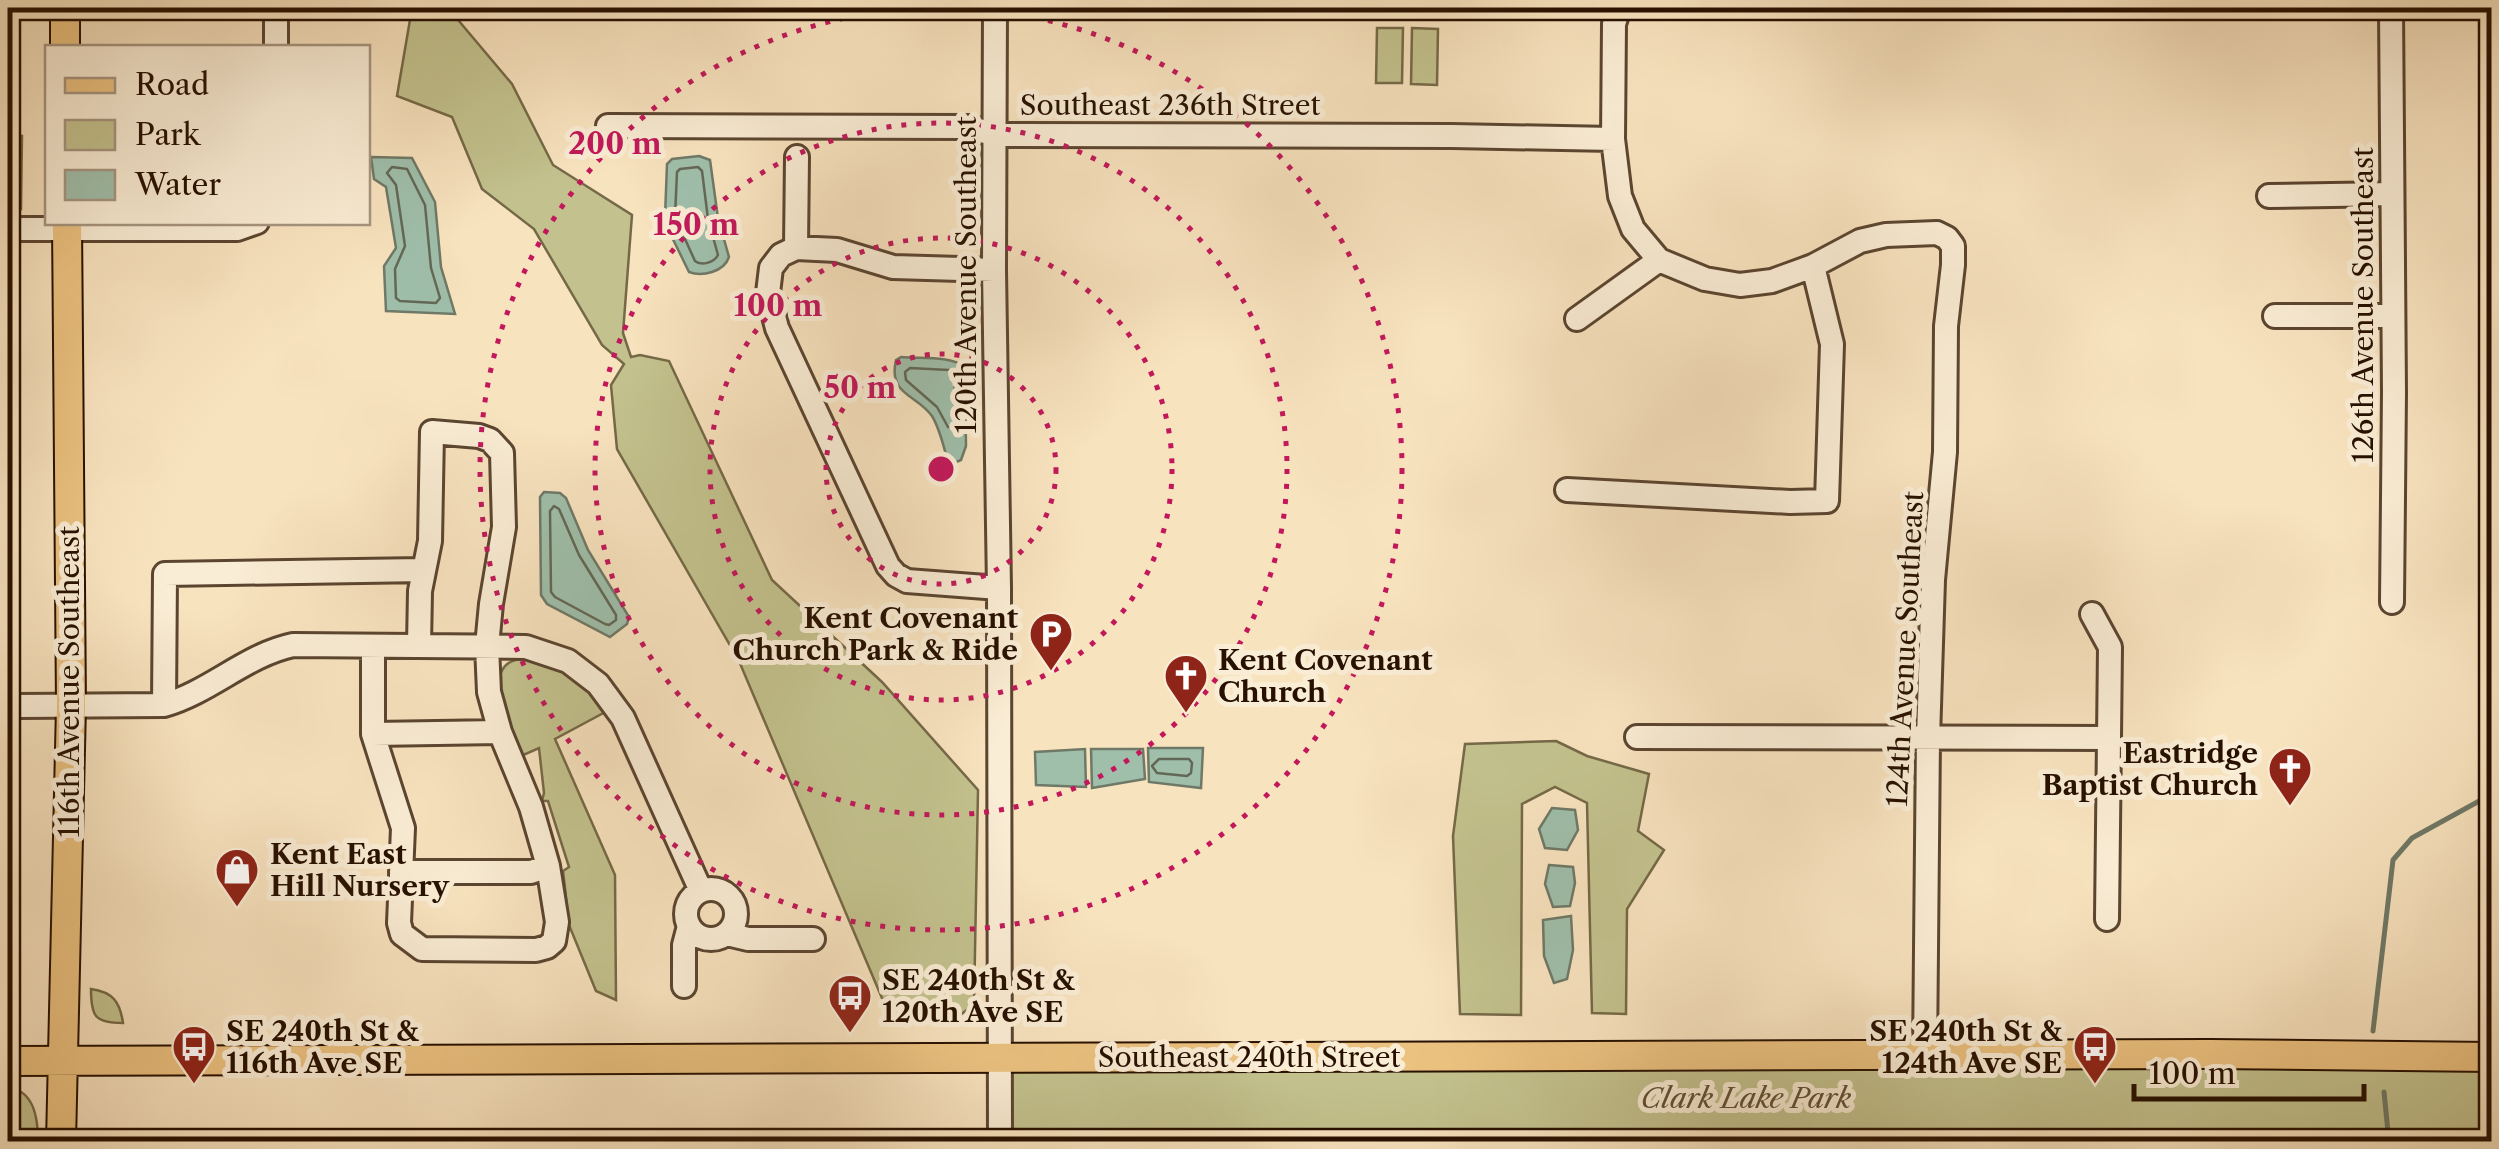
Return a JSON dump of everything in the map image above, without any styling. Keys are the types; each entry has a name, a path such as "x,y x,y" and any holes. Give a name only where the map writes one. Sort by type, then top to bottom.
{"main road":[{"path":"65,8 65,45"},
{"name":"116th Avenue Southeast","path":"61,1142 71,706 67,226"},
{"name":"Southeast 240th Street","path":"8,1061 2492,1057"}],"street":[{"path":"276,8 276,45"},
{"name":"120th Avenue Southeast","path":"995,8 1000,1142"},
{"path":"1568,490 1827,501 1832,344 1813,266 1740,286 1705,279 1659,260 1633,229 1620,196 1613,139 1614,24 1619,8"},
{"name":"126th Avenue Southeast","path":"2391,8 2392,602"},
{"name":"Southeast 236th Street","path":"608,126 969,127 995,135 1613,139"},
{"path":"796,248 797,158"},
{"path":"2270,196 2392,194"},
{"path":"8,229 238,229 248,225"},
{"name":"124th Avenue Southeast","path":"1813,266 1860,240 1886,235 1937,233 1952,246 1954,266 1946,326 1945,452 1933,580 1925,1055"},
{"path":"994,270 893,267 838,250 796,248 781,255 771,268 768,293 776,328 888,566 908,581 999,588"},
{"path":"1577,318 1659,260"},
{"path":"2275,316 2393,316"},
{"path":"373,646 373,734 402,828 402,934 422,949 547,948 554,941 557,922 548,866 489,692 487,646 504,527 502,453 490,440 479,436 432,432 430,542 420,591 419,646"},
{"path":"164,705 165,574 424,570"},
{"path":"2092,614 2110,646 2107,920"},
{"path":"8,702 18,706 164,705 184,699 274,650 293,645 526,647 568,661 598,684 624,718 701,891"},
{"path":"373,734 500,732"},
{"path":"1638,737 2109,738"},
{"path":"401,872 531,872 548,866"},
{"path":"684,986 684,945 689,926 686,910 701,891 717,890 730,898 736,912 727,934 706,938 689,926"},
{"path":"727,934 748,939 813,939"}],"green space":[{"path":"412,8 448,8 512,84 553,165 632,215 623,333 631,357 669,361 772,580 882,682 978,790 974,1005 953,1020 890,1017 739,661 617,449 611,385 624,364 602,345 534,229 482,189 452,117 397,96"},
{"path":"1377,28 1403,28 1402,83 1376,83"},
{"path":"1412,28 1438,29 1437,85 1411,84"},
{"path":"8,135 22,136 21,209 8,209"},
{"path":"520,659 547,665 569,676 609,710 555,739 615,875 616,1000 596,991 569,925 563,871 569,867 548,801 542,801 539,748 521,756 505,717 499,686 501,673 507,664"},
{"path":"1556,741 1587,756 1649,774 1638,831 1664,850 1627,909 1626,1014 1592,1013 1587,803 1555,787 1522,804 1521,1015 1460,1014 1453,836 1465,744"},
{"path":"91,989 114,999 123,1023 106,1022 96,1016"},
{"name":"Clark Lake Park","path":"2491,1057 2491,1141 1000,1141 1000,1058"},
{"path":"8,1088 24,1094 33,1107 38,1141 8,1141"}],"water":[{"path":"699,156 710,160 718,218 729,257 718,270 700,274 689,272 665,217 667,164 672,159"},
{"path":"371,157 412,158 435,202 441,267 455,314 386,311 384,266 396,248 386,187 374,179"},
{"path":"943,359 965,367 966,446 961,460 948,462 932,416 900,387 895,372 896,360"},
{"path":"544,492 560,493 566,498 588,550 629,617 627,624 610,637 547,604 541,595 540,497"},
{"path":"1148,748 1203,748 1201,788 1149,782"},
{"path":"1085,749 1086,787 1036,785 1035,752"},
{"path":"1091,749 1143,749 1145,779 1092,788"},
{"path":"1552,808 1575,810 1578,830 1567,850 1545,848 1539,829"},
{"path":"1549,865 1573,867 1575,883 1570,906 1553,907 1545,884"},
{"path":"1571,916 1573,950 1567,979 1554,983 1544,956 1543,920"}],"waterway":[{"path":"2373,1031 2393,860 2412,838 2492,794"},
{"path":"2384,1092 2389,1142"}],"place":[{"name":"Kent Covenant Church Park & Ride","path":"1051,672"},
{"name":"Kent Covenant Church","path":"1186,714"},
{"name":"Eastridge Baptist Church","path":"2290,807"},
{"name":"Kent East Hill Nursery","path":"237,908"},
{"name":"SE 240th St & 120th Ave SE","path":"850,1034"},
{"name":"SE 240th St & 116th Ave SE","path":"194,1085"},
{"name":"SE 240th St & 124th Ave SE","path":"2095,1085"}]}
